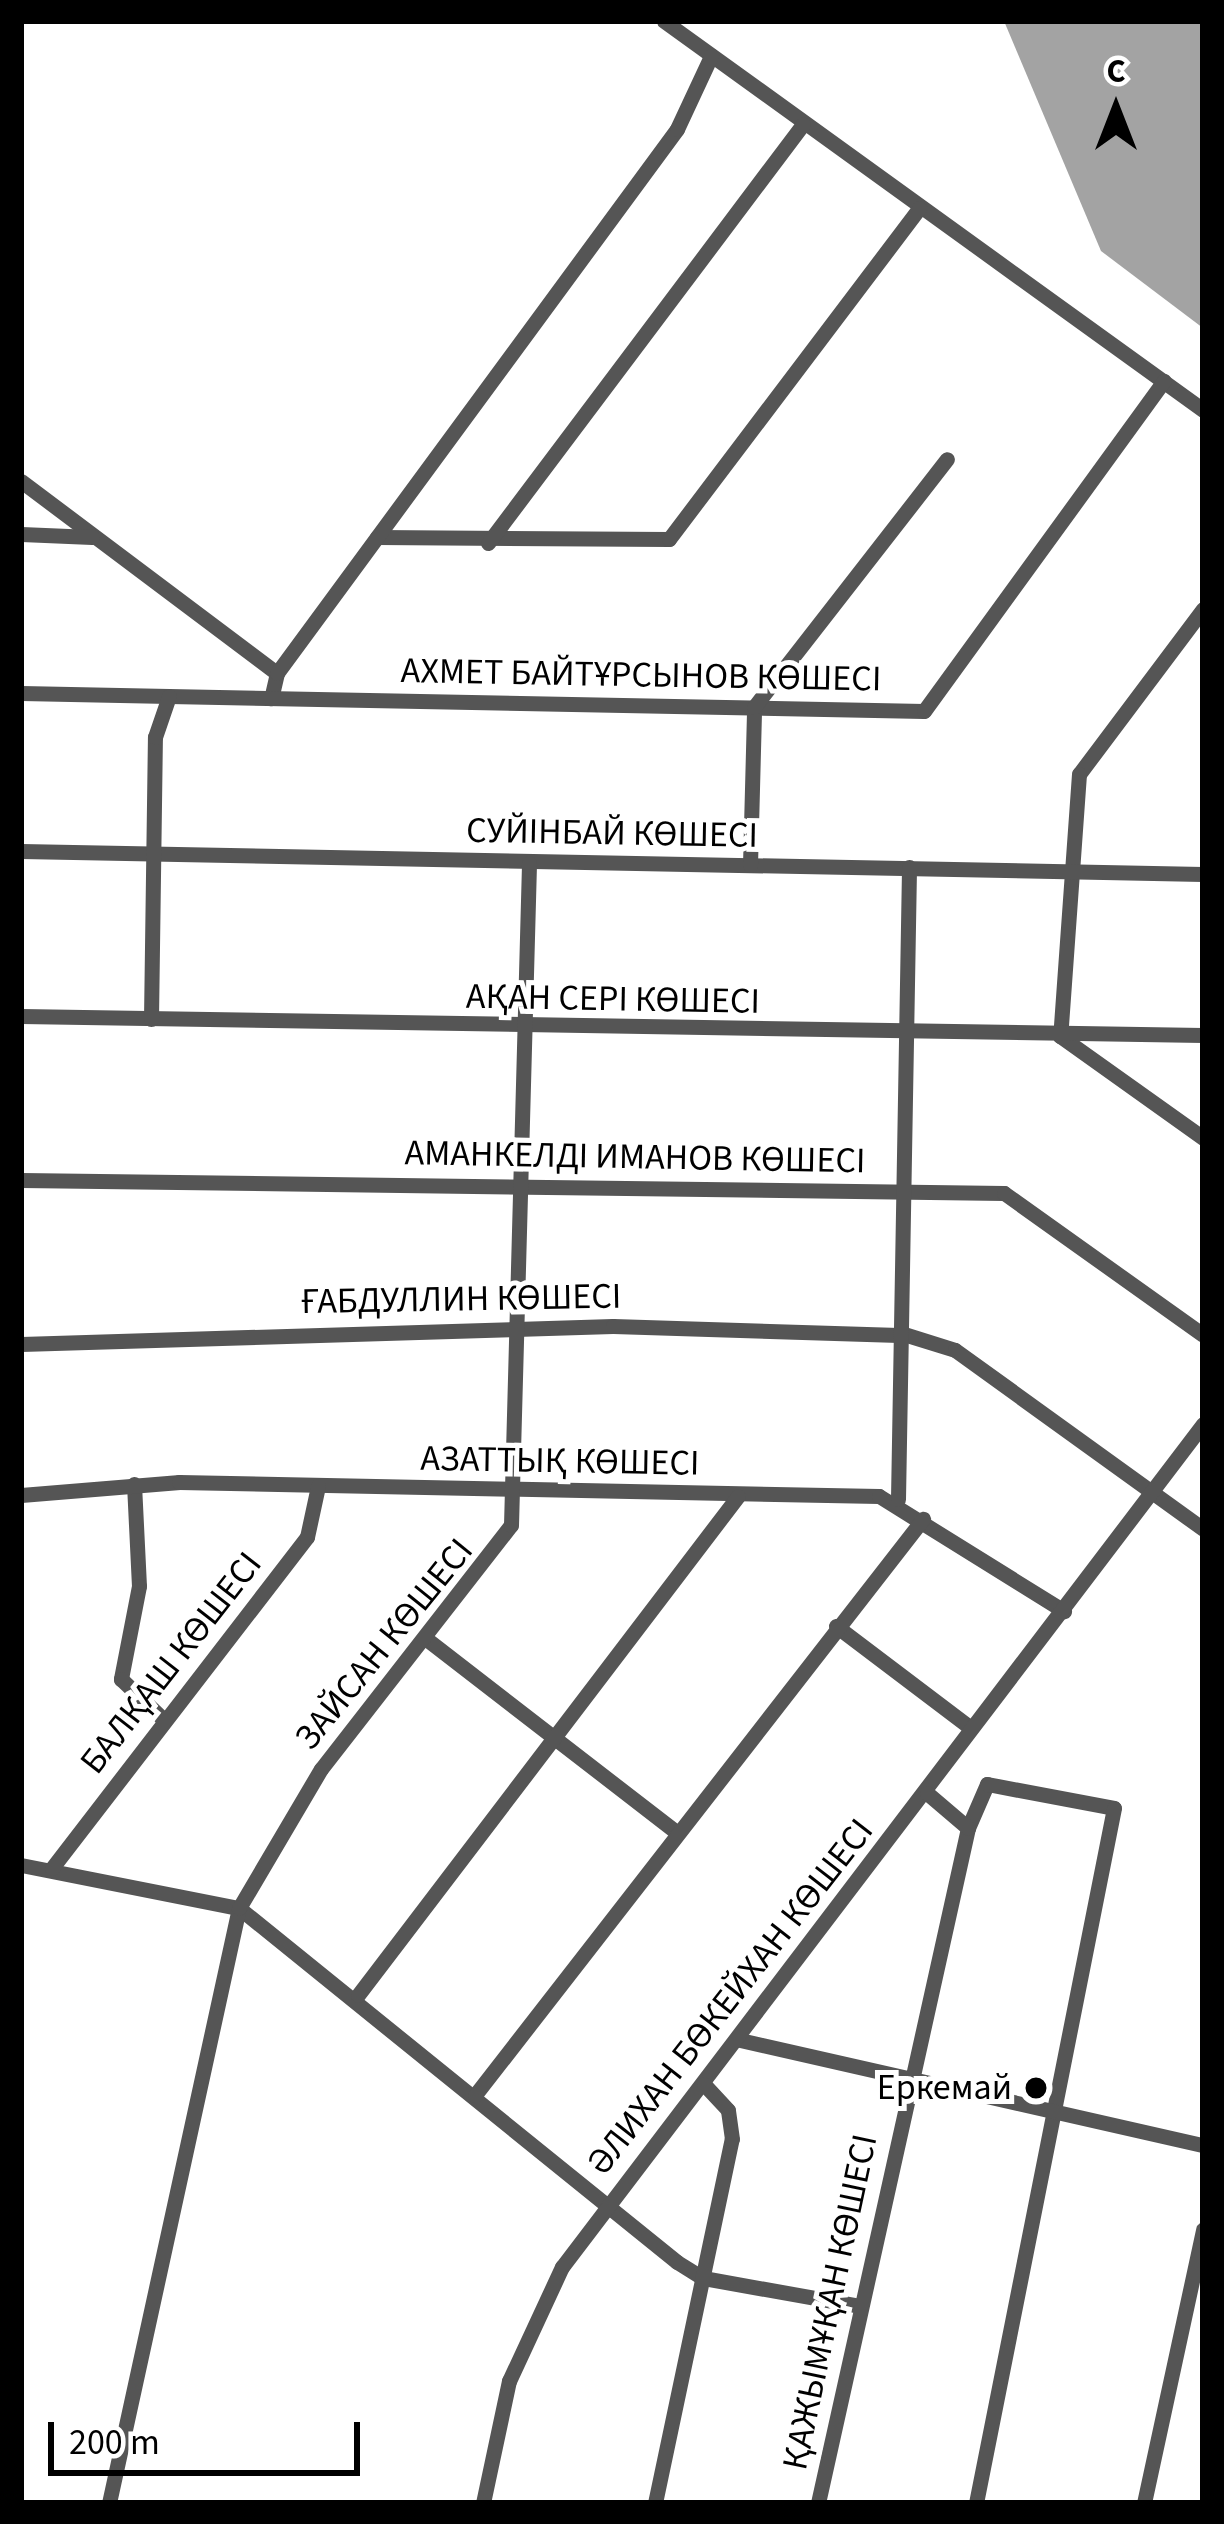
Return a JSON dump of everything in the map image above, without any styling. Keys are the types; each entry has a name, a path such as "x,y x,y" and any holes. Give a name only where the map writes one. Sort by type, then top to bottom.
{"street":[{"path":"664,21 1203,410"},
{"path":"271,698 277,673 677,129 711,56"},
{"path":"488,543 803,124"},
{"path":"377,537 488,543 669,539 919,208"},
{"name":"АХМЕТ БАЙТҰРСЫНОВ КӨШЕСІ","path":"21,693 924,711 1164,381"},
{"path":"750,865 754,706 947,459"},
{"path":"21,481 277,673"},
{"path":"21,535 92,537"},
{"path":"1203,609 1079,774 1067,871 1060,1036 1203,1138"},
{"path":"151,1019 155,737 169,696"},
{"name":"СУЙІНБАЙ КӨШЕСІ","path":"21,851 1203,874"},
{"name":"ЗАЙСАН КӨШЕСІ","path":"109,2503 239,1908 321,1769 429,1641 508,1537 529,863"},
{"path":"910,867 907,1035 897,1191 908,1335 898,1499 1064,1612"},
{"name":"АҚАН СЕРІ КӨШЕСІ","path":"21,1016 907,1035 1203,1035"},
{"name":"АМАНКЕЛДІ ИМАНОВ КӨШЕСІ","path":"21,1180 1004,1193 1203,1335"},
{"name":"ҒАБДУЛЛИН КӨШЕСІ","path":"21,1344 517,1331 908,1335"},
{"path":"908,1335 955,1350 1203,1529"},
{"path":"976,2503 1047,2114 1114,1808 987,1784 968,1828 927,1793 971,1728 1203,1424"},
{"path":"134,1484 140,1586 121,1679 162,1718"},
{"name":"АЗАТТЫҚ КӨШЕСІ","path":"21,1495 134,1484 898,1499"},
{"name":"БАЛҚАШ КӨШЕСІ","path":"52,1868 162,1718 307,1538 319,1486"},
{"path":"358,1995 738,1496"},
{"path":"475,2095 922,1519"},
{"path":"836,1626 971,1728"},
{"path":"429,1641 676,1832"},
{"name":"ӘЛИХАН БӨКЕЙХАН КӨШЕСІ","path":"239,1908 358,1995 604,2206 740,2040 927,1793"},
{"name":"ҚАЖЫМҰҚАН КӨШЕСІ","path":"818,2503 908,2080 968,1828"},
{"path":"21,1865 239,1908"},
{"path":"740,2040 1047,2114 1203,2145"},
{"path":"655,2503 733,2123 704,2084"},
{"path":"483,2503 509,2381 604,2206 703,2278 860,2306"},
{"path":"1144,2503 1203,2229"}],"shaded area":[{"path":"1004,21 1203,21 1203,328 1101,251"}],"place":[{"name":"Еркемай","path":"1036,2088"}]}
